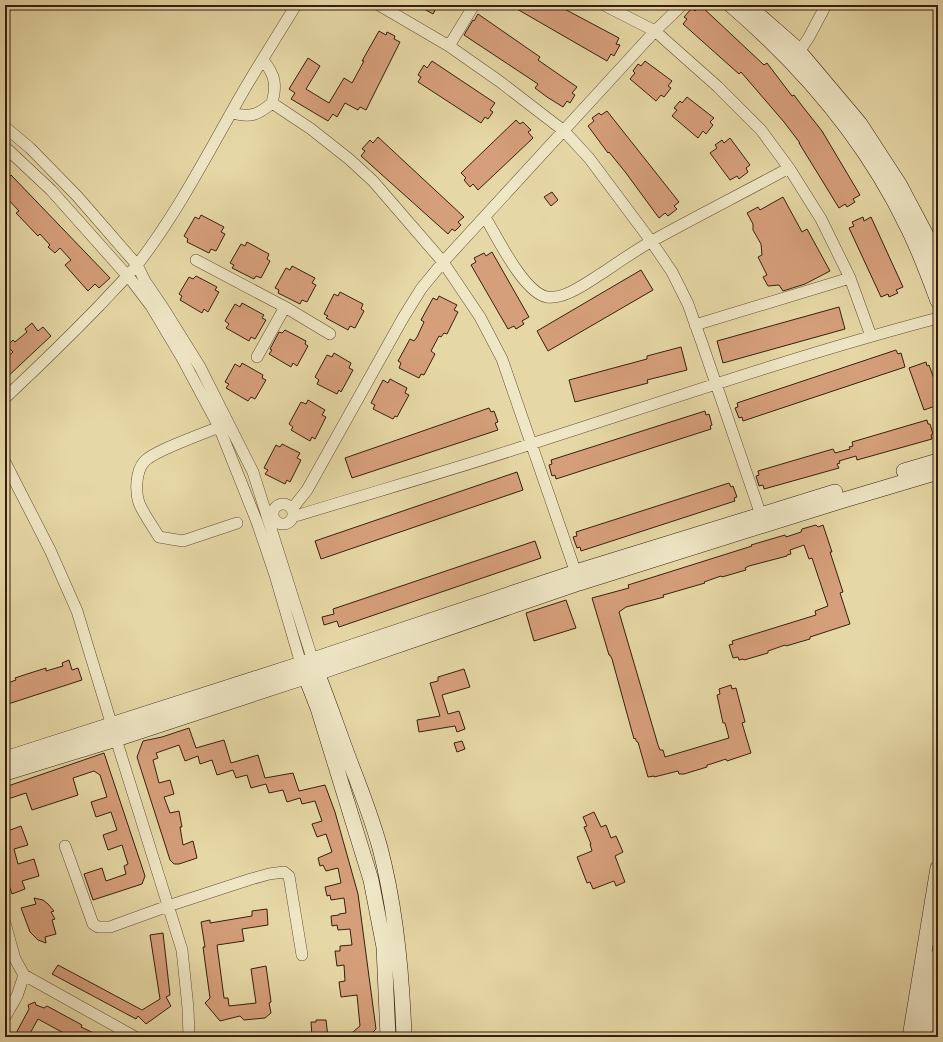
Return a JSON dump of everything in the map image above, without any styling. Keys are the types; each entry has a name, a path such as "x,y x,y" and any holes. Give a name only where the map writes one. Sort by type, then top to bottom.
{"main road":[{"path":"731,5 791,62 860,146 895,202 921,256 938,301"},
{"path":"747,5 770,24 799,52 841,100 874,144 896,178 912,208 925,233 938,265"},
{"path":"5,773 114,732 309,669 577,577 762,520 938,462"},
{"path":"762,520 834,503 938,472"},
{"path":"309,669 318,708 371,880 384,946 388,1037"},
{"path":"309,669 363,796 380,848 389,889 397,941 403,1002 404,1037"},
{"path":"5,759 114,732"},
{"path":"910,1037 938,868"},
{"path":"924,1037 938,956"}],"street":[{"path":"5,398 46,360 127,276 168,222 296,5"},
{"path":"379,5 449,46 499,81 564,131 589,158 672,272 688,304 762,520"},
{"path":"449,46 474,5"},
{"path":"604,5 656,32 718,87 761,130 789,168 821,219 850,278 871,336"},
{"path":"292,513 311,484 403,318 421,289 443,262 682,5"},
{"path":"799,52 826,5"},
{"path":"232,112 242,116 256,114 272,103 275,93 275,82 272,71 263,60"},
{"path":"272,103 311,129 349,159 373,181 443,262 480,317 502,359 577,577"},
{"path":"5,127 30,148 77,196 136,265 200,367 253,472 309,669"},
{"path":"5,147 51,190 152,306 201,391 266,519"},
{"path":"485,217 522,278 537,293 546,297 557,297 580,287 651,242 789,168"},
{"path":"196,260 330,334"},
{"path":"695,325 850,278"},
{"path":"257,357 284,308"},
{"path":"266,519 278,505 281,504 287,505 292,513 299,515 532,444 715,384 871,336 938,318"},
{"path":"219,427 156,454 144,461 138,474 137,481 139,502 159,537 183,541 237,523"},
{"path":"5,462 50,550 77,611 182,950 188,1008 189,1037"},
{"path":"64,846 93,924 98,927 110,926 251,879 284,872 289,876 302,955"},
{"path":"5,923 15,959 24,975 135,1037"},
{"path":"5,1017 17,996 24,975"}],"building":[{"path":"417,5 438,5 433,14"},
{"path":"510,5 557,5 619,38 616,44 620,45 614,56 611,54 607,61"},
{"path":"700,5 764,65 767,63 792,96 794,95 822,131 860,195 853,199 855,202 847,207 845,204 839,208 800,143 784,122 741,72 739,74 683,24 687,19 684,17 692,8 695,11"},
{"path":"478,14 540,57 538,60 577,87 572,93 575,95 570,103 567,101 563,107 547,97 535,88 538,84 464,35"},
{"path":"379,31 386,35 387,32 395,36 394,39 400,42 366,110 360,107 358,110 345,103 337,117 333,114 328,121 291,99 295,93 289,89 308,58 320,66 306,89 329,103 344,78 352,83 364,61 362,61"},
{"path":"432,61 495,103 490,110 493,112 488,119 485,117 481,123 418,82 421,77 418,75 424,65 427,68"},
{"path":"645,61 672,81 668,86 671,88 664,97 661,95 656,101 630,79 635,73 633,71 638,64 641,66"},
{"path":"687,97 714,118 710,122 713,125 706,134 703,131 698,138 672,116 677,110 674,108 680,101 682,103"},
{"path":"607,111 679,202 674,206 677,209 668,216 665,213 659,218 626,173 609,152 608,153 588,126 594,121 592,118 599,113 601,115"},
{"path":"516,120 520,124 523,122 531,130 528,132 533,138 478,190 473,184 470,187 464,180 466,178 461,173"},
{"path":"378,137 464,217 458,222 461,225 455,231 452,229 448,234 361,156 365,151 362,149 370,140 373,143"},
{"path":"730,138 750,165 746,168 748,172 739,179 737,176 730,180 710,153 717,148 715,145 722,140 724,143"},
{"path":"11,175 110,278 99,288 95,284 88,291 65,265 71,260 60,248 55,253 48,247 50,245 40,234 38,236 16,213 19,211 5,196 5,181"},
{"path":"552,192 558,200 551,206 544,197"},
{"path":"783,197 802,232 807,229 830,271 805,284 783,291 779,285 768,286 763,277 767,275 758,257 762,255 761,244 753,230 753,224 747,213 758,207 760,210"},
{"path":"201,215 224,227 221,232 225,234 216,251 211,249 209,253 187,242 188,239 184,236 195,217 199,219"},
{"path":"863,217 864,221 871,217 903,287 896,290 898,293 889,297 888,294 881,297 849,228 854,226 852,222"},
{"path":"247,242 269,254 267,259 270,261 261,278 256,276 254,279 232,268 234,265 230,263 241,244 245,246"},
{"path":"492,252 529,317 522,321 524,324 516,329 514,326 508,329 471,265 476,262 474,258 484,253 486,256"},
{"path":"292,266 315,278 312,283 316,285 307,302 302,300 300,304 278,293 279,290 275,288 286,268 290,270"},
{"path":"641,270 653,290 548,351 537,331"},
{"path":"196,276 217,287 215,290 219,292 208,312 204,309 202,313 180,300 182,296 179,294 189,277 193,279"},
{"path":"340,292 363,304 361,309 364,311 355,328 350,326 348,330 326,318 328,316 324,314 334,294 338,296"},
{"path":"439,296 457,305 454,310 458,312 447,334 444,333 441,337 439,336 431,351 435,354 424,375 421,374 419,378 399,368 401,363 398,361 410,339 414,341 417,337 424,322 421,320 433,298 437,300"},
{"path":"242,303 264,315 262,318 266,320 255,339 251,337 249,341 226,328 229,324 225,321 235,304 240,307"},
{"path":"839,307 845,329 723,363 717,341"},
{"path":"32,323 38,331 43,327 51,336 5,379 5,359 13,352 7,346 13,340 15,342 27,332 25,329"},
{"path":"285,330 306,341 305,344 308,346 297,366 293,363 291,367 269,354 279,332 282,333"},
{"path":"681,347 687,370 647,380 648,383 575,402 569,380 647,359 647,356"},
{"path":"896,350 898,354 901,353 905,367 743,421 742,417 739,418 735,408 738,407 737,403"},
{"path":"334,353 351,363 349,368 353,370 341,392 339,390 337,394 317,384 319,380 315,377 327,355 332,357"},
{"path":"926,362 927,366 929,365 938,390 938,405 924,410 909,368"},
{"path":"242,363 263,375 262,378 266,380 255,399 251,397 248,401 226,388 229,384 225,382 235,364 240,367"},
{"path":"390,379 407,388 405,393 409,395 397,417 395,416 393,419 373,409 375,405 371,403 383,380 388,383"},
{"path":"308,400 325,410 322,415 326,417 315,439 312,437 310,441 291,430 293,427 289,424 301,402 306,404"},
{"path":"489,408 491,412 494,411 498,422 495,423 498,430 352,478 345,458"},
{"path":"705,411 706,415 709,414 712,425 710,426 711,429 556,479 555,475 552,476 549,465 552,464 551,460"},
{"path":"927,420 933,434 931,435 932,439 857,460 856,456 839,461 840,463 837,464 839,468 764,489 763,485 759,486 756,476 759,475 758,471 833,449 835,453 850,449 849,447 853,446 852,442"},
{"path":"282,444 300,453 297,458 301,460 290,482 287,480 285,484 265,474 268,470 264,468 276,445 280,447"},
{"path":"517,472 523,490 321,559 315,541"},
{"path":"729,483 731,487 733,486 737,497 734,498 735,501 581,551 580,547 577,548 573,537 577,536 576,532"},
{"path":"816,525 818,527 823,525 843,592 840,593 850,624 810,637 810,639 786,646 785,645 768,651 768,653 744,660 739,660 738,657 733,658 729,645 733,644 732,641 816,615 815,611 828,606 812,558 809,559 804,545 790,550 791,554 787,556 749,566 745,568 746,570 722,577 721,576 704,582 705,583 663,595 664,597 626,607 619,612 658,745 660,750 663,750 665,757 729,738 725,723 723,723 717,695 720,694 719,689 731,685 732,689 736,688 745,722 742,723 751,753 727,761 726,759 684,774 679,774 678,771 648,777 638,742 635,738 634,739 612,659 609,655 592,598 629,588 628,585 752,546 751,545 785,535 786,537 801,532 802,529"},
{"path":"535,541 541,558 339,627 337,621 324,625 322,617 334,614 333,609"},
{"path":"566,600 576,628 534,641 526,613"},
{"path":"69,660 72,670 78,668 82,680 5,705 5,684 16,680 15,678 46,668 46,671 63,666 62,663"},
{"path":"464,669 470,687 442,695 448,714 459,711 465,729 457,732 455,726 419,732 417,720 440,716 430,683 438,681 438,677"},
{"path":"189,728 196,748 224,740 231,763 258,755 265,778 293,773 299,791 325,785 335,812 358,894 376,1029 368,1037 347,1037 360,1026 357,995 341,997 339,982 345,981 344,965 337,966 335,951 340,951 340,946 352,945 350,929 338,930 337,925 332,926 331,916 346,913 344,898 331,900 330,895 327,896 325,887 341,883 338,868 326,871 323,865 320,866 318,858 332,852 326,834 317,837 312,824 322,821 315,801 302,804 300,798 287,802 283,790 269,793 266,784 251,788 247,775 236,778 233,770 217,775 212,760 200,764 198,756 185,761 179,745 156,753 158,758 153,760 159,783 170,780 174,794 164,797 170,813 179,811 183,845 193,841 197,858 179,864 174,864 170,860 137,757 143,741 162,737"},
{"path":"462,741 465,749 457,752 454,743"},
{"path":"104,753 145,876 142,884 93,900 84,874 102,868 106,881 126,874 124,866 128,864 122,845 108,850 103,835 117,830 111,812 96,817 91,802 107,797 100,775 94,771 73,778 78,795 32,810 26,793 5,800 5,787"},
{"path":"594,812 601,827 606,825 611,838 616,836 623,852 615,856 625,882 616,886 614,881 593,889 590,882 587,883 577,857 592,851 591,844 584,827 587,826 583,817"},
{"path":"21,826 28,845 14,849 18,864 34,859 39,876 22,881 25,889 12,894 5,873 5,832"},
{"path":"34,898 43,900 54,911 51,912 55,919 52,920 56,934 45,937 46,943 38,940 30,932 21,908 36,904"},
{"path":"267,909 268,925 242,929 244,941 217,945 224,998 228,998 229,1006 256,1003 251,969 266,966 271,1013 265,1018 244,1020 240,1016 220,1021 205,1003 210,998 201,922 210,920 210,923 252,916 252,911"},
{"path":"163,933 170,995 166,997 171,1006 146,1024 138,1016 136,1019 52,974 58,965 142,1010 160,999 150,935"},
{"path":"35,1002 36,1005 44,1008 47,1006 82,1025 81,1027 102,1037 71,1037 38,1019 28,1037 14,1037 29,1009 28,1005"},
{"path":"316,1020 326,1020 328,1037 312,1037 311,1022 316,1022"}]}
